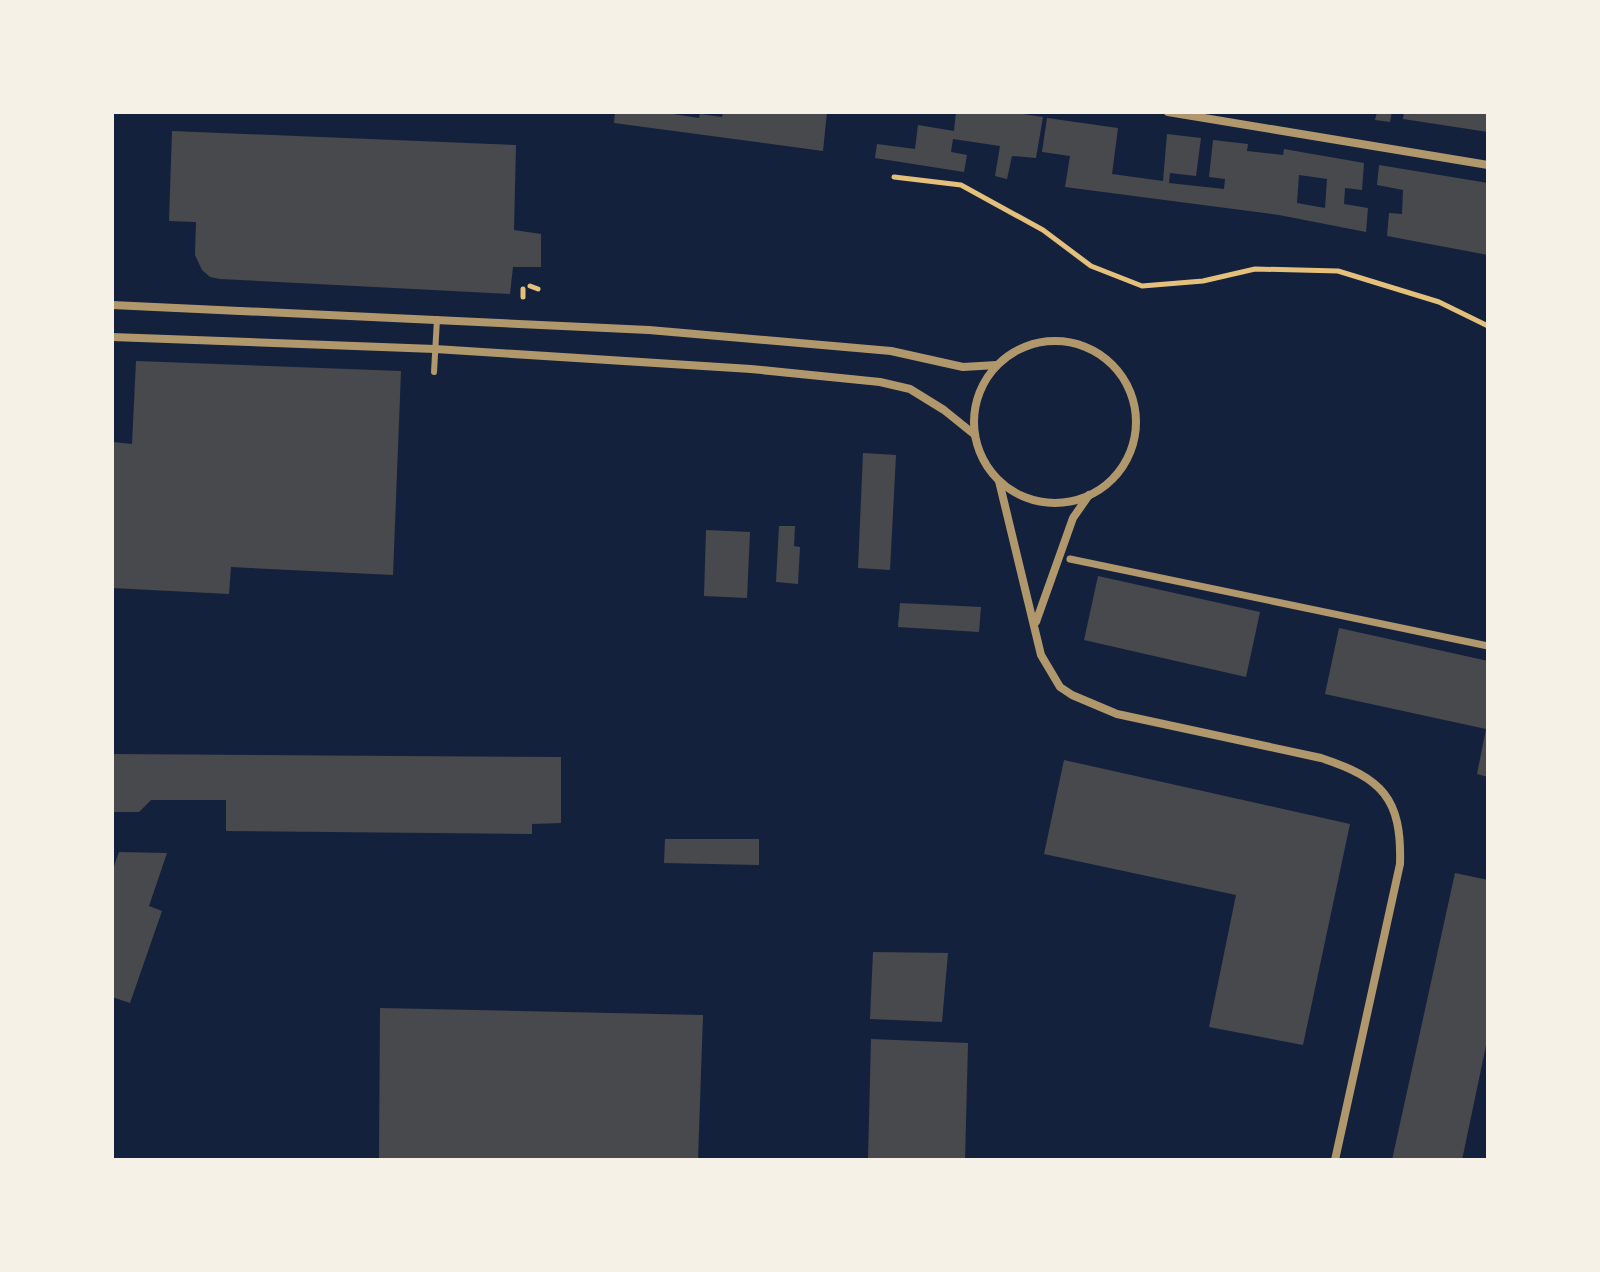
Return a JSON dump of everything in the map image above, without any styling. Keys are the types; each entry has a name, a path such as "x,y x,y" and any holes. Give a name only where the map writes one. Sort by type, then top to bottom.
{"street":[{"path":"1168,112 1488,165"},
{"path":"112,305 649,330 891,351 963,367 997,365"},
{"path":"112,337 435,349 751,369 880,382 910,389 944,410 975,435"},
{"path":"1068,341 1093,349 1113,365 1128,386 1136,411 1135,437 1126,461 1111,481 1089,495 1066,502 1042,502 1019,494 999,481 983,460 975,435 975,410 982,386 997,365 1017,350 1042,342 1068,341"},
{"path":"999,481 1036,623 1041,655 1060,687 1117,714 1321,758 1353,768 1378,784 1394,811 1401,837 1400,864 1335,1160"},
{"path":"1036,623 1073,518 1089,495"},
{"path":"1070,559 1488,646"}],"lane":[{"path":"434,372 437,319"}],"path":[{"path":"894,177 961,185 1043,230 1091,266 1142,286 1203,281 1255,269 1338,271 1439,302 1488,326"},
{"path":"530,286 538,289"},
{"path":"523,289 523,297"}],"building":[{"path":"615,112 674,112 699,118 700,114 722,117 723,112 827,112 823,151 614,123"},
{"path":"956,112 1010,112 1043,117 1036,158 1012,156 1007,179 995,176 1000,146 953,139 951,152 967,155 964,172 875,158 877,144 915,149 918,125 954,131"},
{"path":"1377,112 1392,112 1390,122 1375,120"},
{"path":"1404,112 1488,112 1488,132 1403,119"},
{"path":"1047,118 1118,128 1112,174 1163,181 1167,134 1201,138 1196,176 1170,173 1169,183 1224,189 1225,179 1209,177 1213,140 1248,144 1247,151 1283,155 1284,149 1364,163 1362,190 1345,188 1344,204 1368,208 1366,232 1279,215 1065,187 1070,156 1042,152","holes":["1299,175 1327,179 1325,208 1297,203"]},
{"path":"172,131 516,145 514,230 541,234 541,267 513,267 510,294 210,277 202,270 195,255 196,222 169,221"},
{"path":"1379,165 1488,183 1488,255 1387,236 1389,213 1402,214 1403,190 1377,185"},
{"path":"136,361 401,371 393,575 231,567 229,594 112,588 113,442 132,444"},
{"path":"863,453 896,455 890,570 858,568"},
{"path":"779,526 795,526 794,546 800,547 798,584 776,582"},
{"path":"706,530 750,532 747,598 704,596"},
{"path":"1098,576 1260,612 1246,677 1084,640"},
{"path":"900,603 981,607 979,632 898,627"},
{"path":"1339,628 1488,661 1488,777 1477,774 1486,729 1325,694"},
{"path":"112,754 561,757 561,823 532,824 532,834 226,831 226,800 151,800 139,812 112,812"},
{"path":"1064,760 1350,824 1303,1045 1209,1027 1236,895 1044,854"},
{"path":"665,839 759,839 759,865 664,863"},
{"path":"119,852 167,853 149,906 162,911 130,1003 112,997 112,872"},
{"path":"1455,873 1488,880 1488,1036 1462,1160 1392,1160"},
{"path":"873,952 948,953 942,1022 870,1019"},
{"path":"380,1008 703,1015 698,1160 379,1160"},
{"path":"871,1039 968,1043 965,1160 868,1160"}]}
